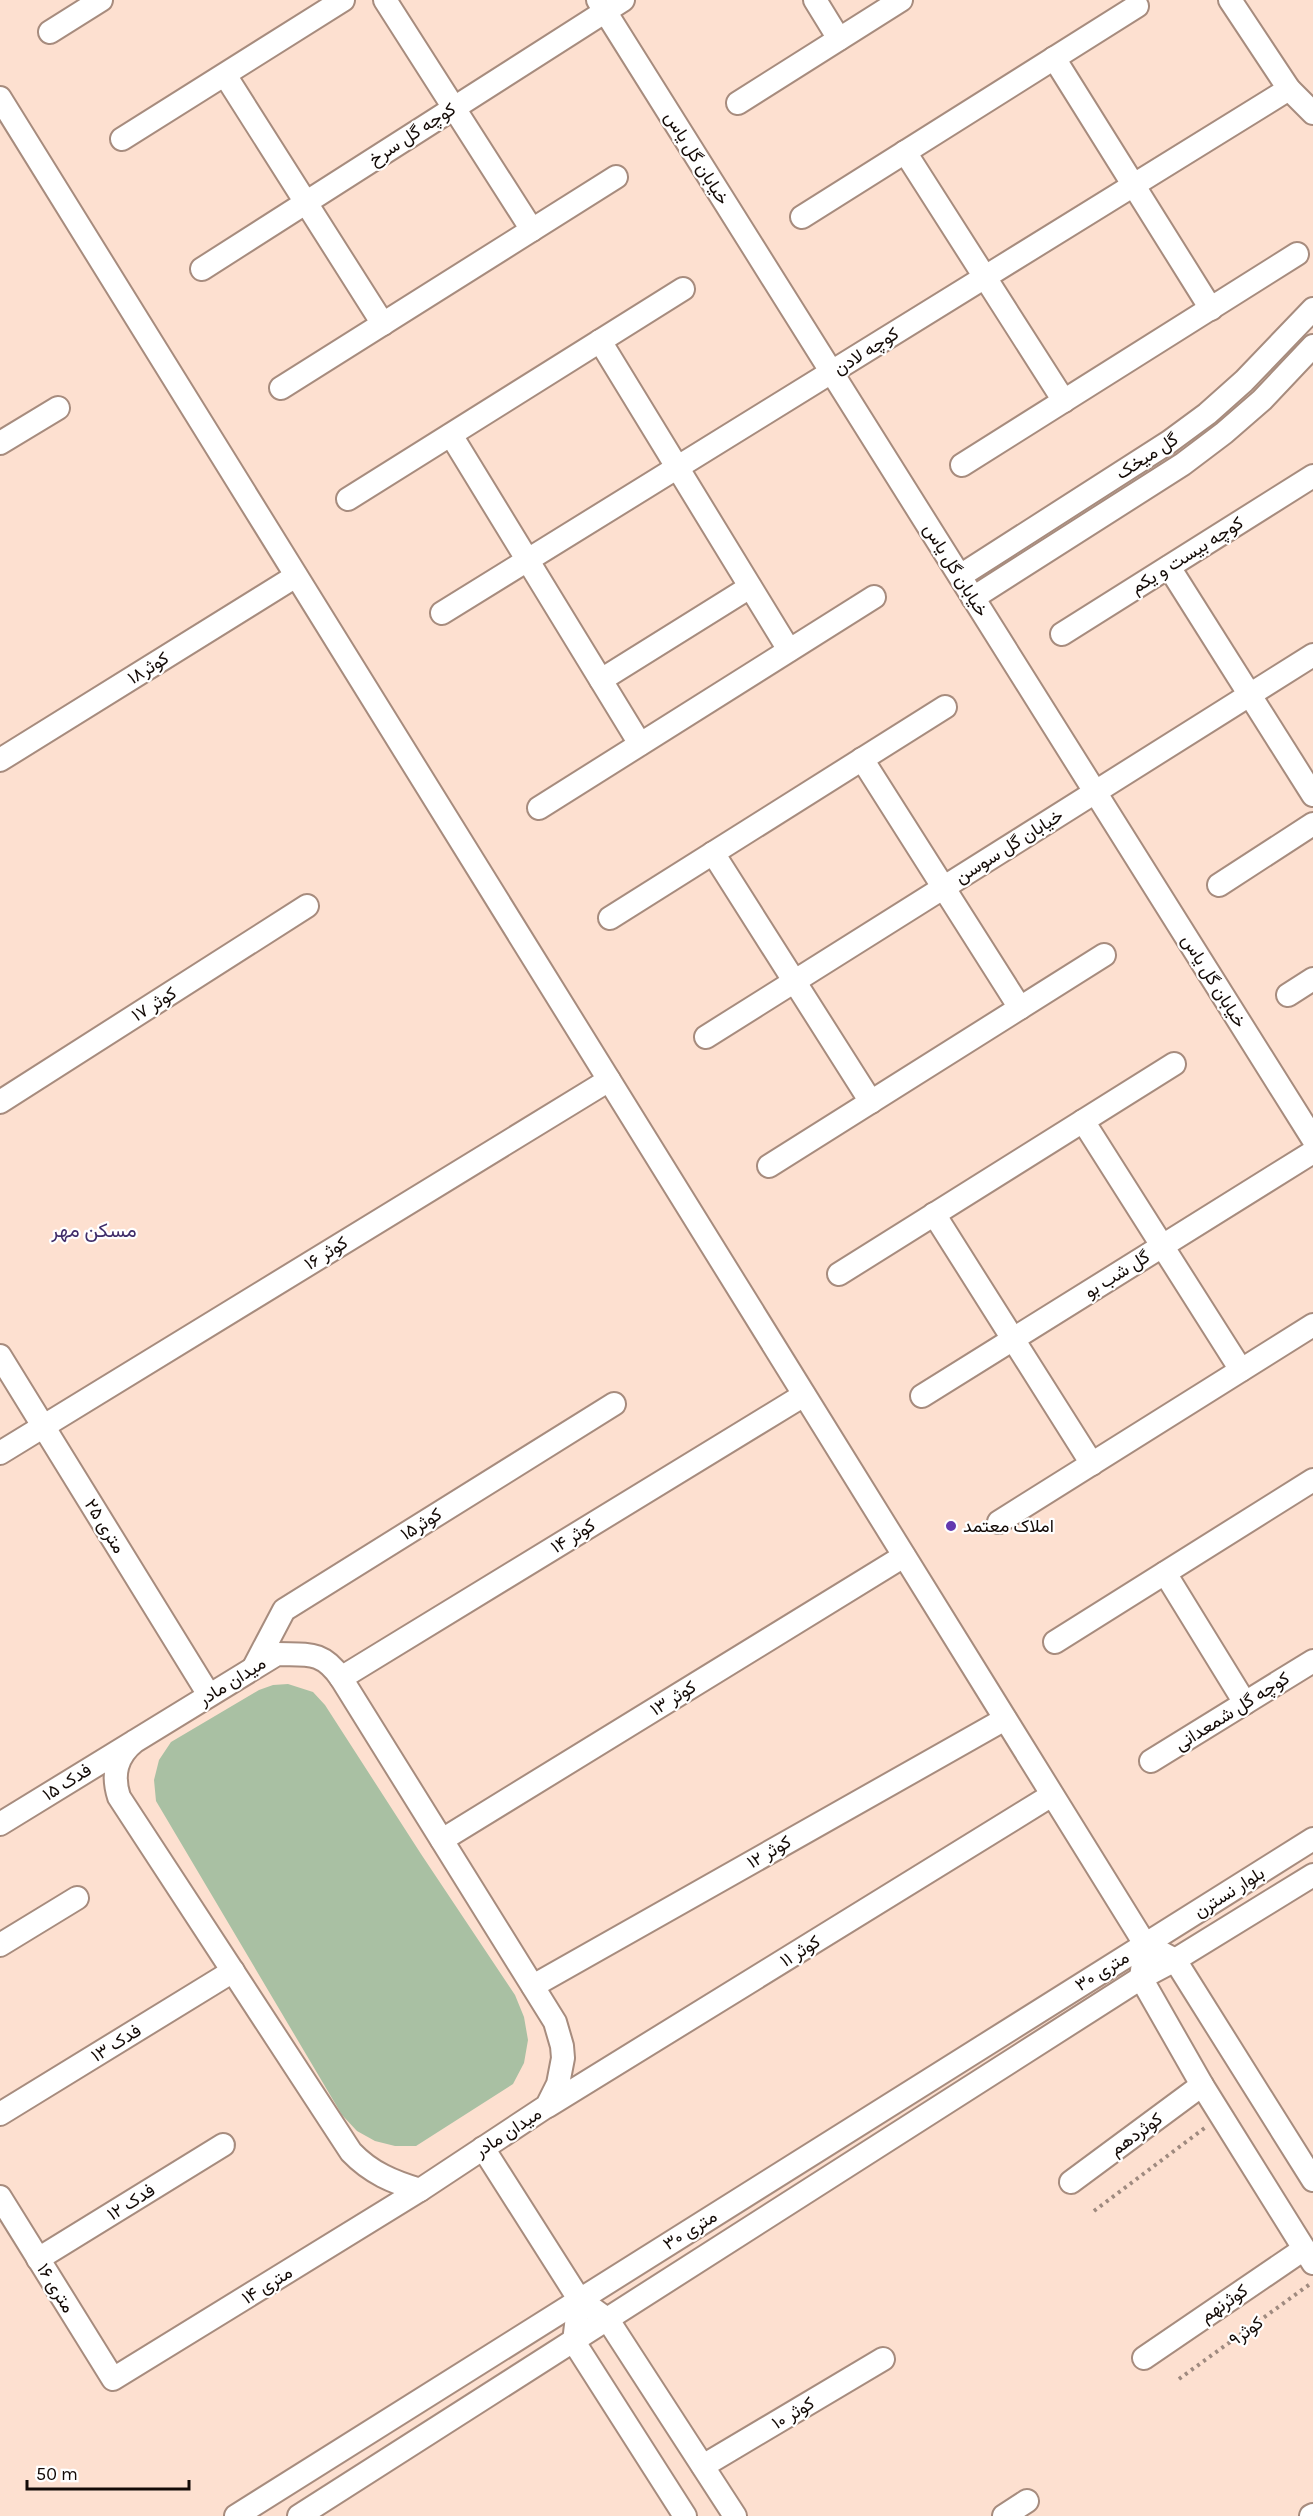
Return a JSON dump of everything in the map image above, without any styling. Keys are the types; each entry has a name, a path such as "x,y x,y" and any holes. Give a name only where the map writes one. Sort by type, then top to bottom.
{"street":[{"path":"50,32 102,0"},
{"path":"122,140 343,0"},
{"path":"386,0 532,230"},
{"path":"815,0 839,39"},
{"path":"738,103 901,0"},
{"path":"1230,0 1289,89 1313,113"},
{"name":"کوچه گل سرخ","path":"202,269 454,108 609,4"},
{"name":"خیابان گل یاس","path":"609,4 832,372 1313,1140"},
{"path":"802,217 1137,6"},
{"path":"1054,58 1211,309"},
{"path":"225,75 383,324"},
{"name":"کوچه لادن","path":"442,613 1289,89"},
{"path":"0,98 1145,1944 1175,1960 1313,2180"},
{"path":"905,152 1064,401"},
{"path":"281,388 616,177"},
{"path":"962,465 1297,254"},
{"path":"348,500 683,289"},
{"name":"گل میخک","path":"960,576 1169,442 1200,419 1244,381 1313,309"},
{"path":"600,341 789,650"},
{"name":"گل میخک","path":"973,598 1183,464 1224,434 1262,400 1313,346"},
{"path":"0,443 58,408"},
{"path":"451,435 640,744"},
{"name":"کوچه بیست و یکم","path":"1062,634 1313,476"},
{"path":"1168,567 1313,795"},
{"name":"کوثر۱۸","path":"0,760 296,576"},
{"path":"601,680 750,587"},
{"path":"539,808 874,597"},
{"name":"خیابان گل سوسن","path":"706,1037 1313,655"},
{"path":"610,918 945,707"},
{"path":"862,759 1020,1008"},
{"path":"1218,885 1313,824"},
{"path":"713,853 871,1102"},
{"name":"کوثر ۱۷","path":"0,1102 307,906"},
{"path":"769,1166 1104,955"},
{"path":"1288,995 1313,979"},
{"path":"839,1274 1174,1064"},
{"name":"کوثر ۱۶","path":"0,1453 609,1080"},
{"path":"1083,1121 1241,1370"},
{"name":"گل شب بو","path":"922,1396 1313,1152"},
{"path":"934,1214 1092,1464"},
{"path":"999,1522 1313,1325"},
{"name":"۲۵ متری","path":"0,1356 209,1695"},
{"name":"کوثر ۱۴","path":"341,1678 804,1395"},
{"name":"کوثر۱۵","path":"254,1668 284,1610 614,1404"},
{"path":"1055,1642 1313,1480"},
{"name":"کوثر ۱۳","path":"442,1840 904,1556"},
{"path":"1165,1573 1245,1703"},
{"name":"میدان مادر","path":"307,1653 326,1661 341,1678 555,2022 562,2046 562,2071 547,2106 420,2190 376,2173 351,2152 119,1797 115,1776 117,1766 127,1748 135,1741 277,1654 307,1653"},
{"name":"کوچه گل شمعدانی","path":"1151,1761 1313,1660"},
{"name":"کوثر ۱۲","path":"533,1986 1005,1719"},
{"name":"فدک ۱۵","path":"0,1824 135,1741"},
{"name":"کوثر ۱۱","path":"547,2106 1052,1795"},
{"name":"بلوار نسترن","path":"1145,1944 1313,1839"},
{"name":"بلوار نسترن","path":"1175,1960 1313,1875"},
{"path":"0,1945 77,1898"},
{"path":"1145,1944 1141,1978 1202,2085 1308,2256"},
{"name":"۳۰ متری","path":"236,2516 1145,1944"},
{"name":"۳۰ متری","path":"299,2516 1141,1978 1175,1960"},
{"name":"فدک ۱۳","path":"0,2114 233,1971"},
{"name":"کوثردهم","path":"1071,2182 1202,2085"},
{"name":"فدک ۱۲","path":"38,2259 224,2145"},
{"path":"483,2148 579,2299 608,2320 735,2516"},
{"name":"۱۴ متری","path":"113,2379 420,2190"},
{"name":"۱۶ متری","path":"0,2197 113,2379"},
{"name":"کوثرنهم","path":"1144,2358 1308,2256"},
{"path":"579,2299 574,2342 685,2516"},
{"name":"کوثر ۱۰","path":"703,2466 883,2359"},
{"path":"1004,2516 1027,2501"}],"path":[{"path":"1094,2211 1221,2116"},
{"name":"کوثر۹","path":"1179,2379 1313,2282"}],"green space":[{"path":"288,1684 313,1692 325,1705 515,1995 524,2017 528,2040 524,2063 513,2084 416,2146 395,2146 375,2141 357,2131 342,2115 156,1801 154,1780 159,1760 171,1742 259,1690 273,1685"}],"place":[{"name":"املاک معتمد","path":"951,1526"}],"district":[{"name":"مسکن مهر","path":"94,1230"}]}
